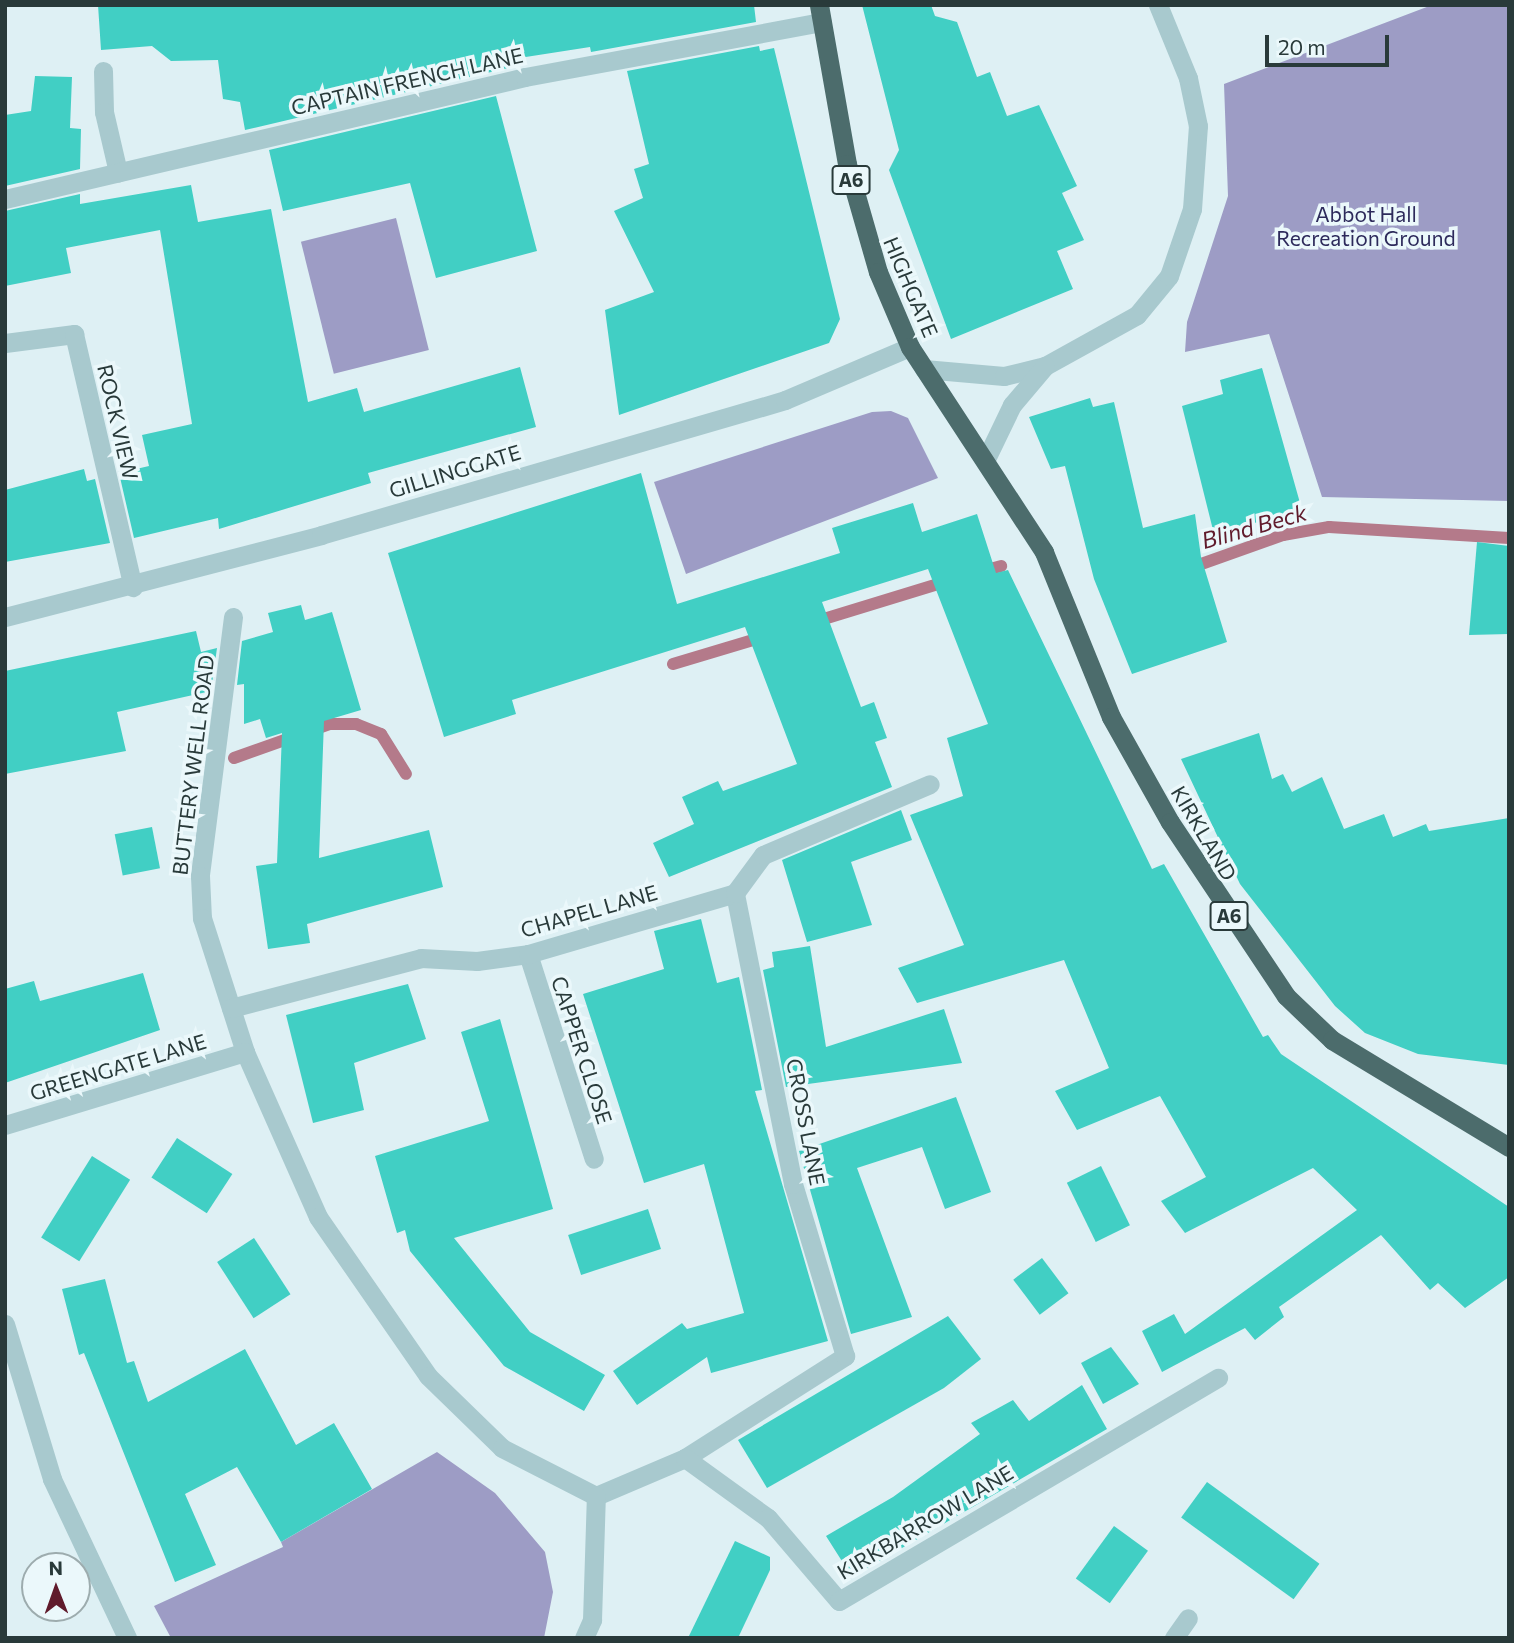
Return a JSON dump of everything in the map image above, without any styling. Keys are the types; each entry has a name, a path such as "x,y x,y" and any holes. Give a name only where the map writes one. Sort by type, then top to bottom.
{"highway":[{"name":"HIGHGATE","path":"820,14 860,217 910,347 986,459 1044,552 1060,589"},
{"name":"KIRKLAND","path":"1060,589 1111,717 1219,901 1286,996 1332,1040 1383,1075 1509,1147"}],"street":[{"path":"924,369 1004,376 1045,366 1137,315 1169,276 1192,209 1198,127 1188,78 1158,5"},
{"name":"CAPTAIN FRENCH LANE","path":"5,199 512,80 820,14"},
{"path":"103,71 104,112 118,172"},
{"name":"ROCK VIEW","path":"5,343 74,334 133,587"},
{"name":"GILLINGGATE","path":"5,617 133,587 785,400 910,347"},
{"path":"986,459 1012,405 1045,366"},
{"name":"BUTTERY WELL ROAD","path":"233,617 201,876 202,918 245,1052 318,1217 428,1376 502,1448 596,1496"},
{"path":"736,892 763,855 930,784"},
{"name":"CHAPEL LANE","path":"232,1008 421,958 477,961 528,954 736,892"},
{"name":"CROSS LANE","path":"685,1458 845,1356 793,1184 736,892"},
{"name":"CAPPER CLOSE","path":"528,954 594,1159"},
{"name":"GREENGATE LANE","path":"5,1125 245,1052"},
{"path":"5,1324 52,1479 127,1638"},
{"name":"KIRKBARROW LANE","path":"685,1458 768,1518 839,1601 1218,1378"},
{"path":"584,1638 592,1620 596,1496 685,1458"},
{"path":"1174,1638 1188,1618"}],"green space":[{"name":"Abbot Hall Recreation Ground","path":"1432,5 1509,5 1509,501 1322,497 1269,334 1185,352 1187,322 1228,196 1224,84"},
{"path":"396,218 429,350 334,374 301,242"},
{"path":"891,411 908,418 938,478 686,574 654,482 872,412"},
{"path":"437,1452 495,1493 545,1552 553,1592 544,1638 171,1638 154,1606 283,1547 281,1542"}],"building":[{"path":"98,5 754,5 756,22 591,52 590,47 507,60 508,68 245,130 240,102 223,99 218,60 171,61 152,46 101,50"},
{"path":"862,5 931,5 935,16 957,22 977,77 990,72 1007,116 1039,105 1077,186 1062,193 1084,240 1057,251 1073,289 951,339 889,170 899,150"},
{"path":"759,46 760,51 774,48 840,319 829,343 619,415 605,310 654,292 614,211 643,198 634,169 649,164 627,71"},
{"path":"35,76 72,77 70,128 81,129 80,169 5,186 5,115 31,111"},
{"path":"496,96 537,251 436,278 410,183 283,211 269,150"},
{"path":"191,185 198,222 271,209 308,402 357,388 364,412 520,367 536,427 368,473 371,483 219,529 218,518 134,538 119,473 149,466 142,435 192,424 160,230 66,248 71,273 5,286 5,211 80,194 80,204"},
{"path":"1262,368 1302,510 1214,534 1182,406 1223,394 1220,380"},
{"path":"1090,398 1093,407 1114,402 1143,528 1195,514 1201,557 1227,642 1132,674 1094,579 1065,466 1051,469 1029,417"},
{"path":"84,469 87,481 95,479 110,543 5,562 5,490"},
{"path":"641,473 677,604 840,553 832,528 913,503 922,532 977,514 996,573 1008,570 1152,869 1164,864 1263,1037 1268,1035 1281,1054 1509,1207 1509,1277 1465,1308 1438,1283 1430,1290 1381,1235 1279,1307 1284,1317 1255,1340 1245,1328 1162,1372 1142,1331 1174,1314 1185,1334 1357,1210 1313,1168 1185,1233 1161,1201 1206,1177 1160,1096 1077,1130 1055,1091 1109,1068 1064,960 917,1003 898,968 964,945 910,815 963,796 947,738 988,724 928,569 822,602 861,707 874,702 887,738 875,742 892,787 669,877 653,843 694,824 682,797 718,781 723,791 797,764 745,627 512,700 516,714 444,737 388,553"},
{"path":"1477,542 1509,546 1509,634 1469,635"},
{"path":"301,605 305,620 332,612 361,710 324,721 319,858 429,830 443,887 307,924 310,943 268,949 256,866 277,863 282,733 266,738 260,719 244,724 244,684 237,685 242,641 273,632 268,613"},
{"path":"196,631 201,652 217,648 211,691 117,712 126,751 5,774 5,671"},
{"path":"1259,733 1272,779 1283,774 1292,792 1322,777 1344,829 1384,814 1393,837 1426,824 1429,831 1509,818 1509,1065 1418,1054 1365,1033 1335,1006 1240,884 1181,759"},
{"path":"901,810 912,840 851,862 872,925 807,942 782,860"},
{"path":"152,827 160,868 123,875 115,834"},
{"path":"701,919 717,983 739,977 762,1090 755,1091 828,1341 711,1373 707,1357 637,1405 613,1371 682,1323 687,1329 744,1313 704,1164 644,1183 583,994 664,969 654,931"},
{"path":"810,946 826,1047 944,1009 962,1063 786,1087 763,970 774,967 772,952"},
{"path":"143,973 160,1030 5,1083 5,989 34,981 40,1001"},
{"path":"408,984 426,1039 354,1063 364,1110 313,1123 286,1015"},
{"path":"500,1019 553,1209 454,1238 530,1332 605,1375 584,1411 504,1366 410,1251 405,1230 397,1233 375,1156 489,1121 461,1032"},
{"path":"956,1097 991,1192 945,1209 922,1147 857,1168 912,1317 851,1334 799,1151"},
{"path":"177,1138 232,1174 207,1213 151,1177"},
{"path":"92,1156 130,1180 79,1261 41,1237"},
{"path":"1101,1166 1130,1225 1096,1242 1067,1183"},
{"path":"648,1209 661,1249 581,1275 568,1235"},
{"path":"254,1238 290,1294 254,1318 217,1262"},
{"path":"1042,1258 1068,1293 1040,1315 1013,1280"},
{"path":"105,1279 127,1363 134,1361 148,1402 245,1349 296,1445 334,1423 372,1489 281,1542 237,1467 185,1494 216,1565 175,1582 84,1353 79,1355 62,1289"},
{"path":"948,1316 981,1359 944,1388 767,1488 738,1440"},
{"path":"1111,1347 1139,1384 1103,1404 1081,1363"},
{"path":"1082,1385 1107,1429 852,1577 826,1536 893,1497 980,1434 971,1423 1013,1400 1029,1421"},
{"path":"1207,1482 1319,1564 1294,1599 1181,1518"},
{"path":"1114,1526 1148,1551 1110,1603 1076,1579"},
{"path":"735,1541 770,1557 770,1570 738,1638 688,1638"}],"waterway":[{"name":"Blind Beck","path":"1190,568 1283,535 1329,527 1509,538"},
{"name":"Blind Beck","path":"979,572 1001,566"},
{"name":"Blind Beck","path":"814,622 948,581"},
{"name":"Blind Beck","path":"673,664 763,637"},
{"name":"Blind Beck","path":"234,758 330,724 356,724 381,734 406,774"}]}
